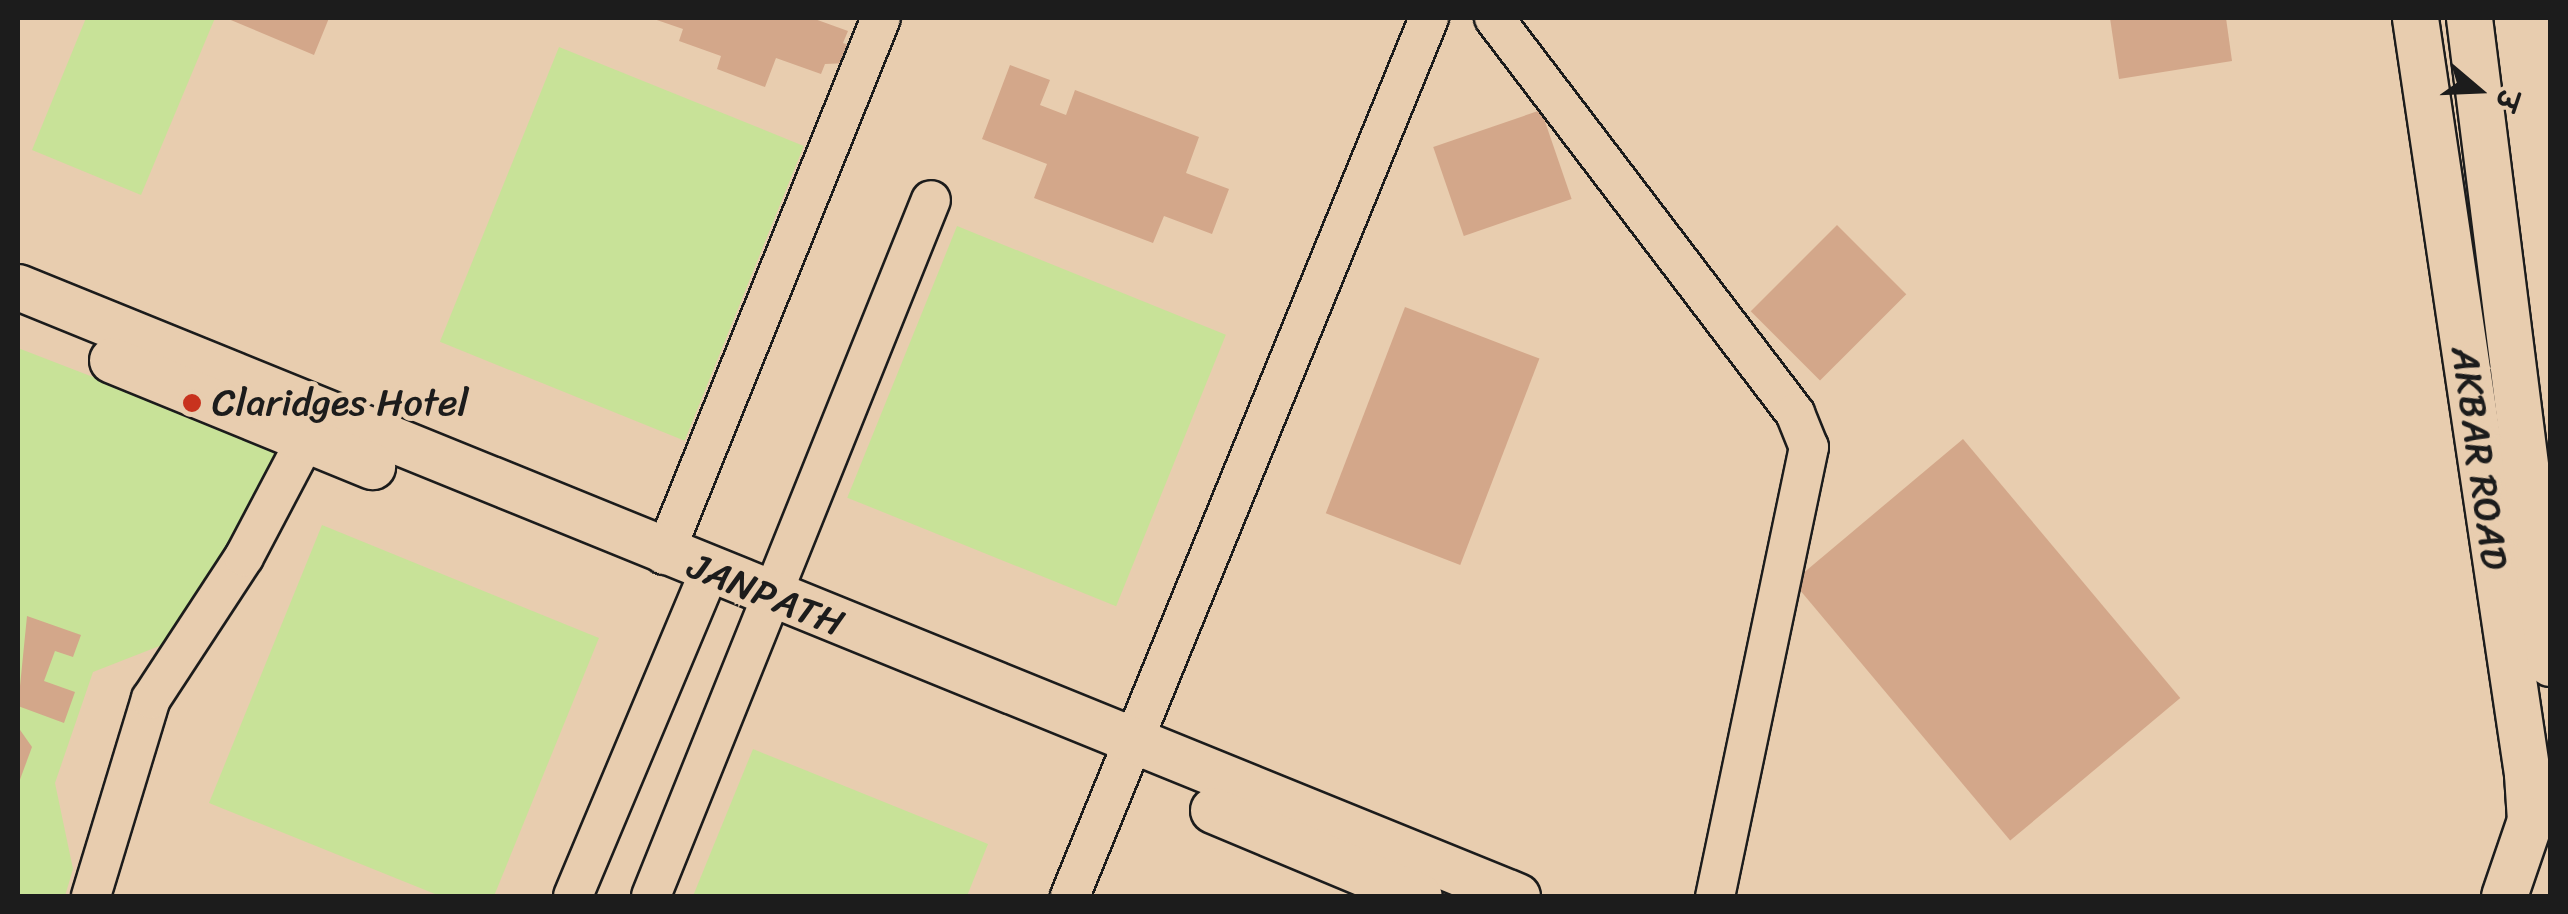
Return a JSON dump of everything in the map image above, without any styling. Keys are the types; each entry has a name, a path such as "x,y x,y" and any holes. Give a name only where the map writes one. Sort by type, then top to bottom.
{"main road":[{"name":"AKBAR ROAD","path":"2414,18 2527,774 2530,820 2504,896"},
{"name":"AKBAR ROAD","path":"2469,18 2550,664"},
{"name":"JANPATH","path":"18,287 314,425 768,607 1126,758 1419,896"},
{"name":"JANPATH","path":"18,321 664,554 704,584"},
{"name":"JANPATH","path":"1126,758 1517,896"}],"street":[{"path":"664,554 881,18"},
{"path":"1070,896 1430,18"},
{"path":"1494,18 1795,414 1809,447 1715,896"},
{"path":"651,896 930,200"},
{"path":"91,896 151,698 314,425"},
{"path":"574,896 704,584"}],"green space":[{"path":"86,18 215,18 141,195 32,150"},
{"path":"559,47 804,146 685,441 440,342"},
{"path":"957,226 1226,335 1116,606 847,498"},
{"path":"18,348 277,448 233,550 162,645 93,672 55,783 73,869 65,896 18,896"},
{"path":"322,525 599,638 494,896 440,896 209,803"},
{"path":"753,749 988,844 967,896 693,896"}],"building":[{"path":"226,18 329,18 314,55"},
{"path":"651,18 812,18 848,31 843,43 855,47 849,63 825,64 821,74 776,58 765,87 717,69 721,56 679,41 683,29"},
{"path":"2110,18 2226,18 2232,61 2119,79"},
{"path":"1010,65 1050,80 1040,105 1066,115 1075,90 1199,137 1186,173 1229,189 1212,234 1164,216 1153,243 1034,198 1047,164 982,139"},
{"path":"1541,110 1572,199 1464,236 1433,147"},
{"path":"1837,225 1906,294 1820,381 1751,311"},
{"path":"1405,307 1539,359 1460,565 1326,513"},
{"path":"1963,439 2180,698 2010,841 1793,582"},
{"path":"27,616 81,635 73,657 55,651 44,681 75,692 64,723 18,706"},
{"path":"18,727 32,747 18,785"}],"place":[{"name":"Claridges Hotel","path":"192,403"}]}
